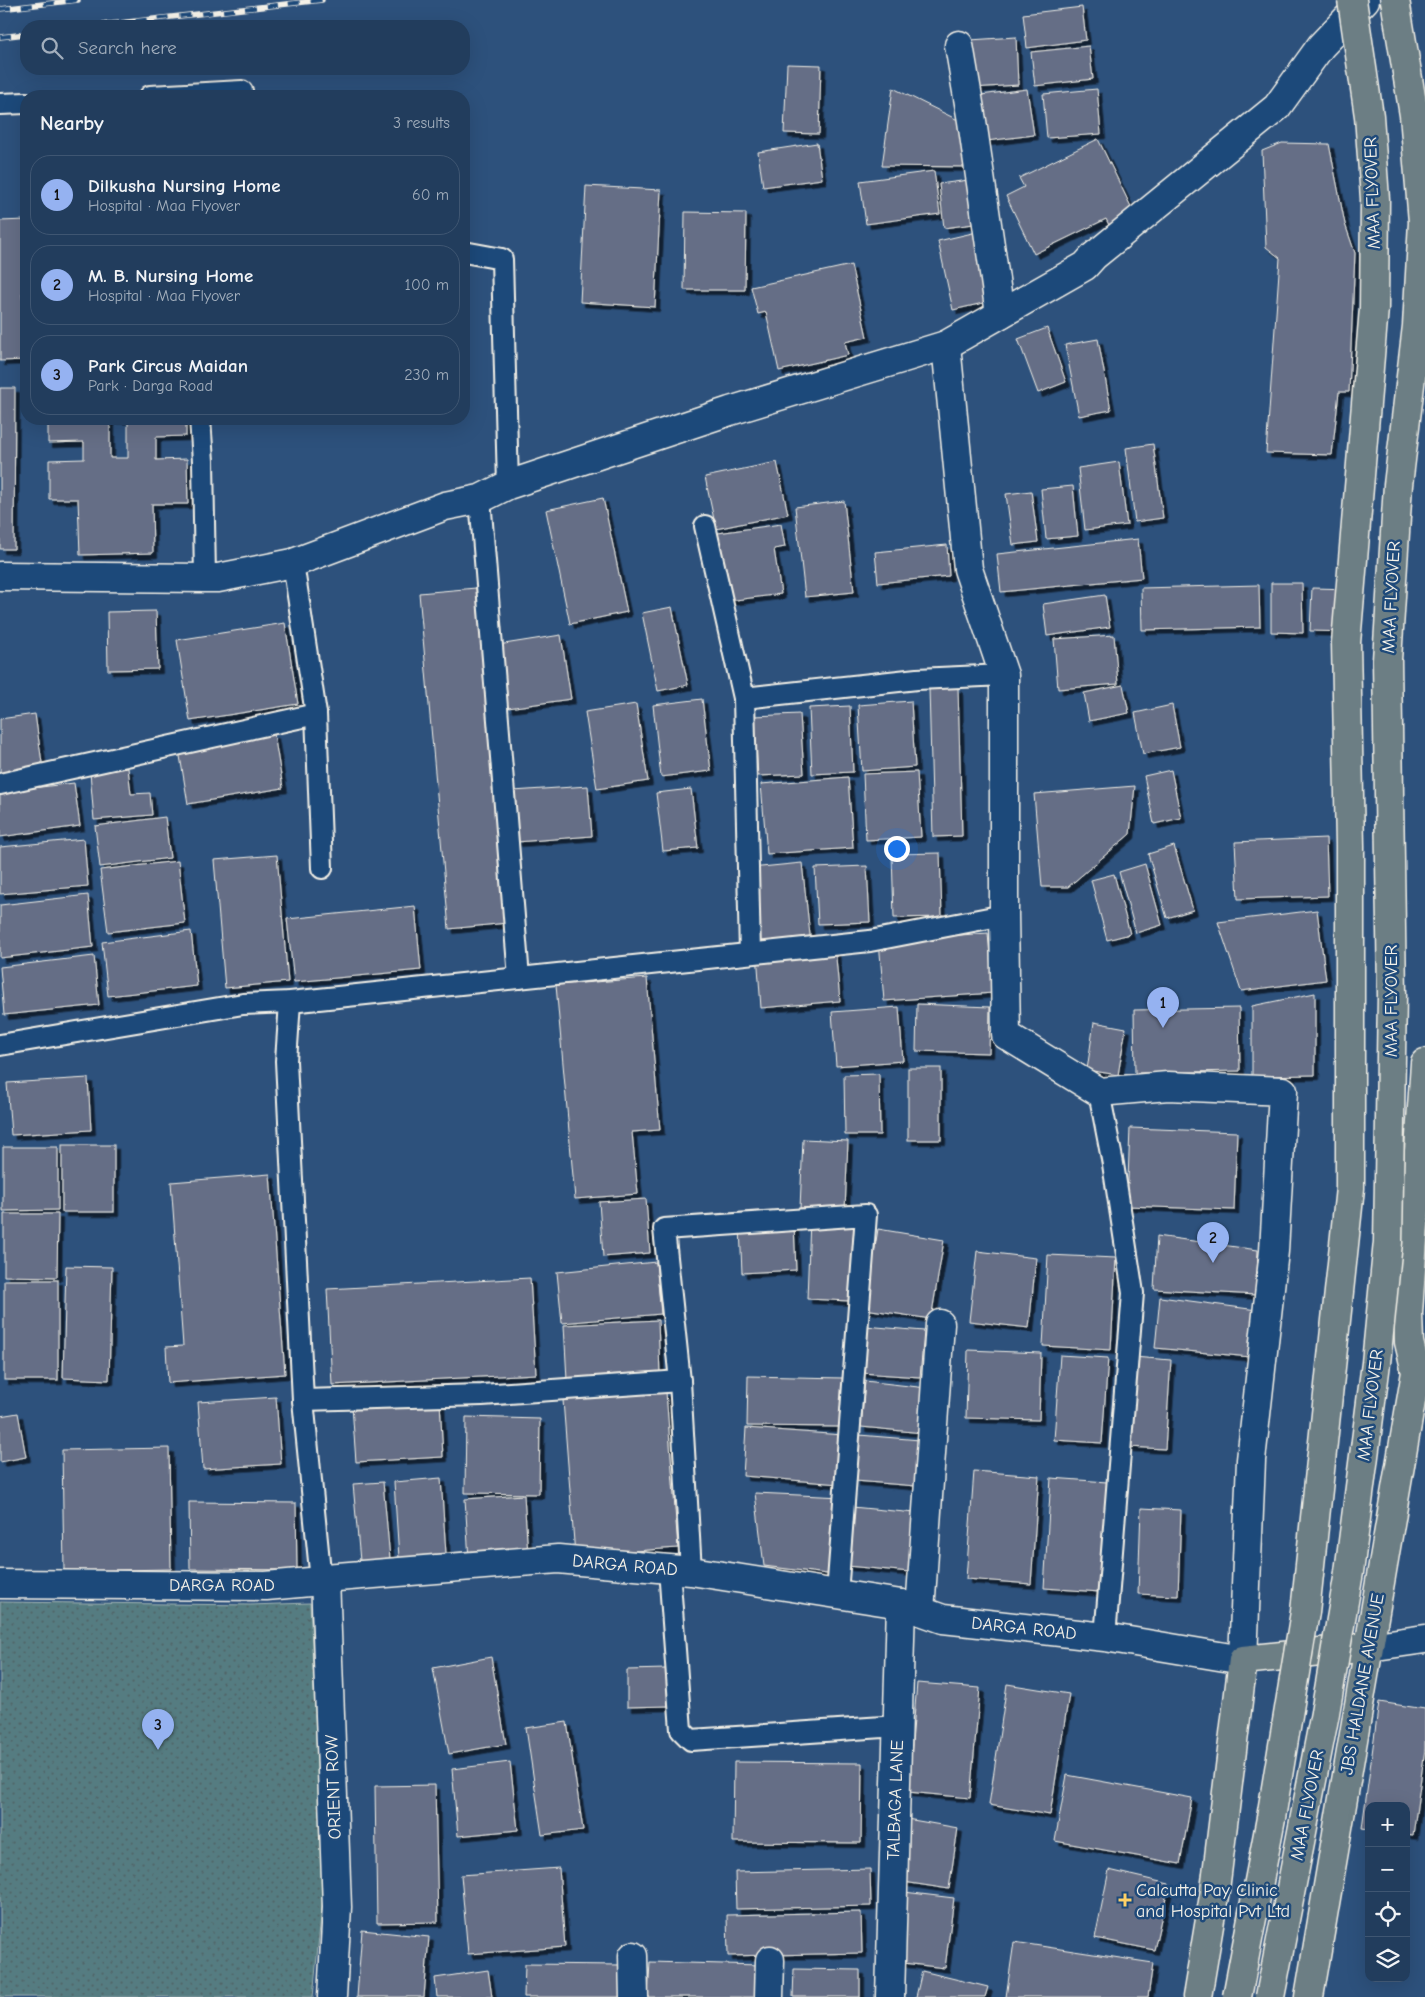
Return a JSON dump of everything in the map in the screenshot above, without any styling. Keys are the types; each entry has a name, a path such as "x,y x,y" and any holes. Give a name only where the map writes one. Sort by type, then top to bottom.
{"main road":[{"name":"MAA FLYOVER","path":"1237,1997 1271,1818 1305,1612 1350,1188 1350,846 1346,643 1374,308 1375,199 1369,116 1352,0"},
{"name":"MAA FLYOVER","path":"1270,1997 1325,1713 1349,1572 1376,1363 1388,1242 1392,986 1387,660 1398,485 1418,326 1423,222 1414,115 1394,0"},
{"name":"JBS HALDANE AVENUE","path":"1309,1997 1369,1647 1420,1367 1409,1342 1408,1314 1425,1063"},
{"path":"1197,1997 1216,1890 1243,1660 1369,1647"}],"street":[{"path":"0,576 218,578 293,563 445,506 480,499 508,485 730,411 946,345 1085,266 1094,256 1277,106 1321,46 1365,0"},
{"path":"959,45 1000,314"},
{"path":"946,345 968,569 1004,675 1006,1035 1098,1092 1168,1086 1283,1091 1274,1251 1251,1460 1243,1660"},
{"name":"TALBAGA LANE","path":"890,1997 898,1726 940,1324"},
{"name":"DARGA ROAD","path":"0,1584 266,1586 558,1559 680,1570 910,1607 943,1619 1105,1636 1243,1660"},
{"name":"ORIENT ROW","path":"323,1580 337,1907 332,1997"},
{"path":"1369,1647 1425,1639"},
{"path":"633,1956 634,1997"},
{"path":"769,1997 770,1960"}],"lane":[{"path":"0,104 20,103"},
{"path":"470,253 502,259 508,485"},
{"path":"200,425 203,460 204,578"},
{"path":"480,499 519,978"},
{"path":"705,526 744,698 750,953"},
{"path":"293,563 316,714 322,868"},
{"path":"744,698 917,679 1004,675"},
{"path":"0,784 316,714"},
{"path":"0,1045 243,1004 290,1002 870,940 1004,915"},
{"path":"290,1002 286,1061 303,1400 323,1580"},
{"path":"1098,1092 1113,1164 1133,1293 1105,1636"},
{"path":"837,1594 866,1215 664,1229 680,1381 681,1730 691,1740 898,1726"},
{"path":"303,1400 482,1395 680,1381"}],"green space":[{"path":"0,1602 250,1605 310,1603 323,1895 313,1997 0,1997"}],"building":[{"path":"1082,7 1086,40 1027,48 1023,14"},
{"path":"1016,37 1018,85 973,88 970,40"},
{"path":"1089,46 1093,79 1035,86 1031,52"},
{"path":"787,64 821,65 819,134 784,133"},
{"path":"893,88 966,124 971,167 882,166"},
{"path":"1027,89 1034,135 979,142 973,96"},
{"path":"1097,89 1101,134 1047,138 1043,94"},
{"path":"1098,139 1136,217 1111,229 1106,219 1034,254 1006,196 1024,187 1019,178"},
{"path":"817,143 822,179 763,187 758,152"},
{"path":"1282,143 1329,144 1345,224 1355,253 1349,392 1339,392 1332,455 1266,453 1280,258 1266,247 1262,151"},
{"path":"934,171 940,214 866,224 860,181"},
{"path":"976,179 981,223 944,228 939,184"},
{"path":"586,186 661,190 655,307 580,302"},
{"path":"685,212 746,213 745,290 684,290"},
{"path":"20,220 20,360 0,361 0,221"},
{"path":"977,232 992,301 953,310 938,241"},
{"path":"851,265 867,337 845,342 848,355 779,371 766,312 758,314 751,287"},
{"path":"1047,328 1066,382 1038,393 1018,339"},
{"path":"1098,339 1111,410 1079,416 1065,345"},
{"path":"0,388 15,388 14,549 0,549"},
{"path":"48,425 110,425 110,458 128,458 128,425 186,425 186,436 156,437 156,460 187,459 188,504 152,504 153,553 80,555 78,499 49,499 49,460 84,459 84,442 48,443"},
{"path":"1153,444 1163,518 1135,522 1126,448"},
{"path":"777,462 788,514 716,529 705,477"},
{"path":"1119,462 1127,525 1085,530 1078,468"},
{"path":"1073,486 1078,536 1046,539 1041,489"},
{"path":"1031,491 1038,542 1013,545 1006,494"},
{"path":"603,498 627,612 570,624 546,510"},
{"path":"844,501 854,592 805,597 795,507"},
{"path":"781,524 785,547 774,549 781,594 728,601 718,533"},
{"path":"1138,539 1142,578 1001,592 997,554"},
{"path":"947,545 949,576 878,583 875,552"},
{"path":"1271,583 1302,583 1303,633 1271,632"},
{"path":"1259,585 1260,627 1142,630 1141,588"},
{"path":"476,588 507,923 449,929 419,593"},
{"path":"1312,588 1353,589 1351,632 1310,631"},
{"path":"1105,595 1110,627 1047,636 1043,604"},
{"path":"672,607 688,685 658,691 642,613"},
{"path":"156,611 158,669 108,670 107,612"},
{"path":"285,623 298,704 190,721 177,640"},
{"path":"561,635 571,699 508,708 498,645"},
{"path":"1114,635 1118,684 1058,689 1054,639"},
{"path":"1123,685 1129,713 1089,721 1084,693"},
{"path":"929,688 958,688 962,836 933,837"},
{"path":"702,699 711,771 661,777 653,705"},
{"path":"911,701 915,767 862,771 858,705"},
{"path":"636,704 648,781 597,789 585,712"},
{"path":"1172,705 1180,747 1143,754 1135,713"},
{"path":"850,706 853,772 812,774 809,708"},
{"path":"35,714 43,770 0,776 0,719"},
{"path":"800,714 804,774 758,776 754,716"},
{"path":"274,734 283,788 188,804 179,750"},
{"path":"128,768 131,794 150,793 152,815 94,820 90,772"},
{"path":"1171,770 1181,818 1154,824 1144,776"},
{"path":"917,772 921,837 866,840 863,774"},
{"path":"848,777 853,848 767,854 761,784"},
{"path":"74,783 80,826 0,837 0,792"},
{"path":"588,786 592,836 517,842 513,791"},
{"path":"1135,786 1130,834 1068,887 1042,887 1034,794"},
{"path":"691,789 698,848 663,851 656,793"},
{"path":"165,817 170,858 100,867 95,826"},
{"path":"1326,838 1328,896 1238,899 1235,842"},
{"path":"84,839 88,886 0,894 0,847"},
{"path":"1174,846 1193,910 1167,918 1148,854"},
{"path":"940,853 942,917 894,918 892,854"},
{"path":"277,855 288,982 225,988 214,860"},
{"path":"178,861 185,923 108,932 100,870"},
{"path":"802,863 811,944 760,949 751,868"},
{"path":"1145,864 1162,925 1136,933 1119,872"},
{"path":"867,866 870,922 818,924 815,868"},
{"path":"1114,874 1130,934 1107,940 1091,880"},
{"path":"88,895 93,947 0,958 0,905"},
{"path":"415,906 421,970 294,982 287,919"},
{"path":"1317,910 1326,980 1241,991 1218,922"},
{"path":"191,931 197,986 108,996 102,942"},
{"path":"988,933 993,993 884,1001 879,941"},
{"path":"835,947 840,1001 761,1008 757,953"},
{"path":"94,956 99,1005 4,1015 0,967"},
{"path":"647,978 660,1130 632,1132 638,1194 575,1199 556,985"},
{"path":"1315,993 1315,1075 1252,1076 1252,1006"},
{"path":"917,1004 990,1007 989,1053 916,1051"},
{"path":"899,1007 903,1061 836,1066 832,1012"},
{"path":"1239,1008 1240,1071 1135,1073 1134,1010"},
{"path":"1094,1022 1126,1028 1118,1075 1087,1070"},
{"path":"908,1068 941,1068 941,1140 908,1140"},
{"path":"879,1074 880,1135 845,1135 844,1075"},
{"path":"88,1078 91,1130 11,1135 7,1083"},
{"path":"1130,1128 1237,1132 1234,1210 1127,1206"},
{"path":"803,1139 848,1141 845,1210 800,1208"},
{"path":"62,1145 114,1145 114,1212 62,1212"},
{"path":"3,1147 58,1147 58,1210 3,1211"},
{"path":"270,1174 285,1374 168,1383 166,1347 183,1346 171,1182"},
{"path":"646,1199 650,1253 603,1257 599,1202"},
{"path":"4,1214 58,1214 57,1277 4,1276"},
{"path":"810,1219 854,1222 850,1301 807,1299"},
{"path":"794,1224 796,1270 742,1273 740,1227"},
{"path":"878,1229 944,1240 931,1319 865,1309"},
{"path":"1157,1236 1258,1250 1256,1295 1154,1289"},
{"path":"977,1251 1036,1258 1029,1328 969,1321"},
{"path":"1048,1255 1116,1258 1111,1350 1043,1346"},
{"path":"656,1262 661,1314 562,1323 557,1272"},
{"path":"66,1266 112,1267 109,1380 63,1378"},
{"path":"530,1278 536,1374 332,1385 327,1289"},
{"path":"4,1280 58,1280 58,1380 4,1380"},
{"path":"1160,1297 1257,1310 1250,1357 1155,1348"},
{"path":"658,1320 660,1375 567,1380 564,1325"},
{"path":"865,1326 924,1331 920,1377 861,1373"},
{"path":"968,1350 1041,1353 1039,1420 966,1418"},
{"path":"1060,1355 1108,1358 1102,1443 1054,1440"},
{"path":"1133,1357 1171,1360 1165,1449 1128,1447"},
{"path":"748,1376 843,1378 842,1427 747,1426"},
{"path":"865,1381 927,1388 923,1433 861,1427"},
{"path":"666,1392 678,1548 575,1555 563,1400"},
{"path":"276,1397 281,1464 203,1469 198,1402"},
{"path":"440,1401 443,1457 356,1462 352,1406"},
{"path":"18,1413 26,1457 0,1462 0,1416"},
{"path":"466,1417 540,1419 539,1494 465,1493"},
{"path":"746,1428 843,1435 839,1484 743,1476"},
{"path":"859,1435 920,1440 916,1486 855,1481"},
{"path":"169,1448 171,1569 64,1571 62,1450"},
{"path":"974,1471 1039,1476 1031,1584 966,1579"},
{"path":"441,1478 446,1554 399,1558 394,1482"},
{"path":"1051,1478 1107,1482 1100,1592 1044,1588"},
{"path":"383,1482 390,1559 360,1561 353,1484"},
{"path":"755,1493 843,1497 835,1575 764,1566"},
{"path":"524,1495 528,1555 469,1559 465,1499"},
{"path":"189,1502 296,1503 297,1570 190,1569"},
{"path":"852,1507 915,1513 910,1572 847,1566"},
{"path":"1141,1508 1181,1510 1178,1596 1138,1594"},
{"path":"491,1657 506,1744 449,1754 433,1668"},
{"path":"666,1669 668,1706 627,1707 627,1670"},
{"path":"917,1683 980,1688 970,1798 908,1792"},
{"path":"1007,1684 1069,1694 1050,1815 989,1805"},
{"path":"1379,1702 1425,1709 1425,1749 1413,1835 1410,1835 1410,1802 1366,1802"},
{"path":"567,1722 583,1830 542,1835 526,1728"},
{"path":"510,1762 518,1830 458,1836 452,1769"},
{"path":"734,1762 862,1763 861,1843 733,1842"},
{"path":"1067,1775 1192,1798 1180,1864 1055,1841"},
{"path":"435,1785 438,1922 377,1923 375,1786"},
{"path":"1365,1806 1365,1828 1362,1828"},
{"path":"907,1819 958,1828 949,1889 897,1881"},
{"path":"559,1868 565,1947 468,1954 461,1875"},
{"path":"870,1869 871,1906 736,1909 735,1872"},
{"path":"1109,1870 1169,1884 1154,1950 1095,1938"},
{"path":"904,1892 954,1898 945,1968 895,1962"},
{"path":"861,1912 862,1953 728,1956 727,1915"},
{"path":"362,1930 429,1937 424,1997 357,1997"},
{"path":"1014,1942 1153,1963 1148,1997 1006,1997"},
{"path":"650,1962 760,1965 759,1997 648,1997"},
{"path":"525,1964 622,1965 622,1997 524,1997"},
{"path":"794,1969 860,1970 860,1997 793,1997"},
{"path":"488,1970 492,1997 437,1997 435,1978"},
{"path":"922,1971 988,1987 985,1997 916,1997"}],"railway":[{"path":"0,9 78,0"},
{"path":"145,20 322,0"},
{"path":"0,37 20,35"}],"place":[{"name":"Dilkusha Nursing Home","path":"1163,1028"},
{"name":"M. B. Nursing Home","path":"1213,1263"},
{"name":"Park Circus Maidan","path":"158,1750"},
{"name":"Calcutta Pay Clinic and Hospital Pvt Ltd","path":"1125,1900"}]}
